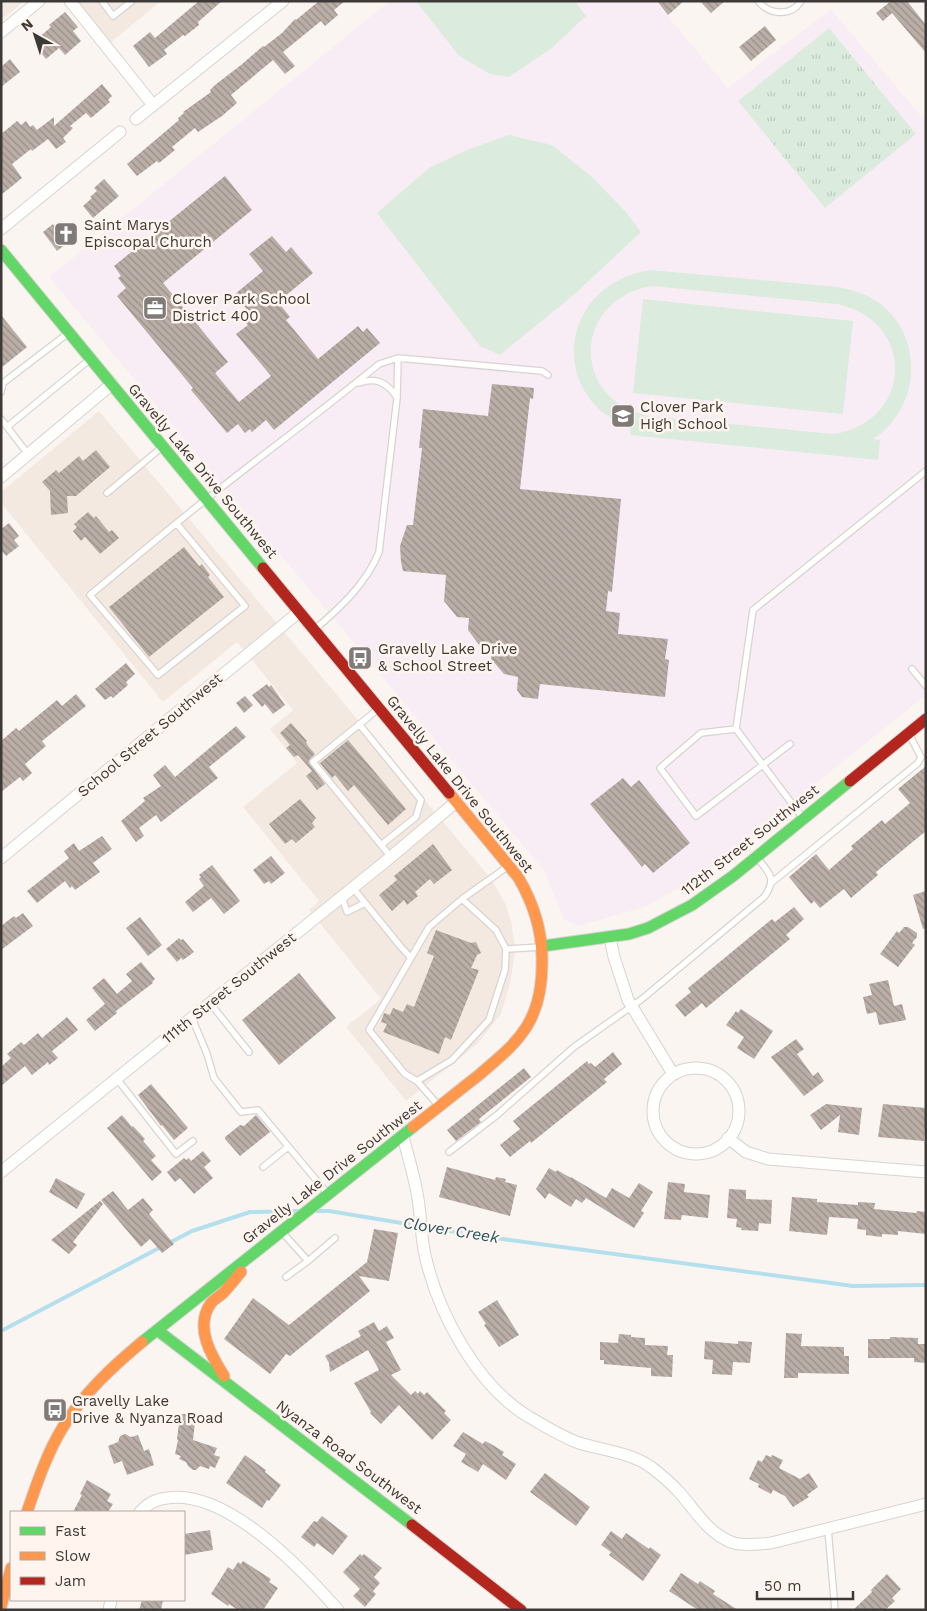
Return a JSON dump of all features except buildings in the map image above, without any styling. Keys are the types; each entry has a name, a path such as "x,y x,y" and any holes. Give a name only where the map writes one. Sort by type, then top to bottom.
{"main road":[{"name":"Gravelly Lake Drive Southwest","path":"1,250 508,865 527,891 540,926 543,946 540,992 528,1025 518,1040 440,1107 157,1330 101,1380 69,1418 46,1458 27,1511"},
{"name":"112th Street Southwest","path":"543,946 630,934 648,928 692,905 756,857 926,720"},
{"path":"230,1385 210,1353 204,1337 202,1322 211,1304 223,1293 267,1242"},
{"name":"Nyanza Road Southwest","path":"157,1330 390,1507 521,1610"},
{"path":"2,1600 10,1572"}],"street":[{"path":"1,32 39,1"},
{"path":"70,1 153,105"},
{"path":"136,119 283,1"},
{"path":"1,229 120,132"},
{"path":"1,477 112,384"},
{"name":"School Street Southwest","path":"1,858 300,612"},
{"name":"111th Street Southwest","path":"1,1172 342,897 456,802"},
{"path":"610,938 623,986 631,1006 673,1074"},
{"path":"686,1068 701,1068 714,1072 726,1080 734,1091 738,1105 738,1119 733,1133 728,1138 723,1144 711,1151 697,1154 683,1152 670,1146 660,1136 654,1123 652,1109 655,1095 662,1083 673,1074 686,1068"},
{"path":"403,1136 418,1197 423,1246 432,1279 453,1328 482,1373 512,1406 577,1442 628,1456 649,1466 678,1491 693,1511 711,1529 734,1543 755,1545 771,1543 926,1504"},
{"path":"728,1138 746,1152 768,1159 926,1172"},
{"path":"141,1511 154,1501 180,1496 203,1500 228,1512 286,1556 338,1610"}],"lane":[{"path":"102,1 113,16 132,1"},
{"path":"758,1 770,11 781,12 791,10 801,1"},
{"path":"1,392 3,383 69,332"},
{"path":"176,524 245,606 158,675 90,595 206,499 379,364 398,358 542,371 548,375"},
{"path":"314,630 332,615 363,581 373,567 379,552 397,398 398,358"},
{"path":"8,427 91,359"},
{"path":"354,385 370,379 384,383 397,398"},
{"path":"1,419 28,454"},
{"path":"107,493 163,446"},
{"path":"804,818 736,729 753,610 926,471"},
{"path":"912,669 926,686"},
{"path":"379,708 313,762 391,857"},
{"path":"359,724 421,800 419,811 412,820 381,845"},
{"path":"736,729 701,734 660,768 696,816 790,744"},
{"path":"771,883 918,763 922,757 908,733"},
{"path":"412,820 422,831"},
{"path":"449,1152 497,1115 574,1047 649,994 764,897 771,888 771,883 768,871 756,857"},
{"path":"440,1107 417,1081 405,1074 369,1030 429,927 462,899 508,865"},
{"path":"353,888 411,958"},
{"path":"342,897 347,912 365,903"},
{"path":"417,1081 452,1060 489,1020 505,970 506,949 496,930 462,899"},
{"path":"506,949 543,946"},
{"path":"210,1003 249,1052"},
{"path":"192,1018 207,1054 214,1078 241,1112 258,1110 328,1194"},
{"path":"117,1079 176,1154 193,1141"},
{"path":"263,1167 288,1147"},
{"path":"281,1231 308,1261"},
{"path":"286,1277 335,1238"},
{"path":"828,1530 836,1610"}],"shaded area":[{"path":"1,1 25,1 1,20"},
{"path":"76,1 161,1 110,43"},
{"name":"Clover Park High School","path":"390,1 655,1 728,88 831,9 926,122 926,695 703,874 648,906 579,926 564,920 545,872 49,277"},
{"path":"99,411 492,880 506,905 512,925 515,950 511,980 501,1014 477,1044 406,1101 346,1027 381,999 309,910 319,901 243,807 297,763 270,729 293,710 237,642 163,702 1,503 1,492"}],"green space":[{"path":"416,1 575,1 586,16 552,48 509,77 490,74 459,56"},
{"path":"829,28 916,134 825,208 738,101"},
{"path":"509,135 552,145 592,177 626,212 641,232 576,293 500,355 480,346 377,213 429,168 469,149"},
{"path":"650,270 839,287 859,293 878,302 893,316 904,333 910,352 911,372 908,391 901,409 889,426 873,439 880,440 878,460 630,435 631,429 603,413 585,392 575,367 574,342 582,317 597,296 620,279","holes":["652,286 837,304 863,314 881,329 892,349 895,370 891,391 879,410 860,425 834,434 649,416 623,407 605,391 594,372 591,350 595,329 607,310 626,295"]},
{"path":"643,299 853,321 843,414 633,393"}],"waterway":[{"name":"Clover Creek","path":"169,1243 192,1231 250,1212 299,1211"},
{"name":"Clover Creek","path":"316,1211 329,1211 480,1236 853,1286 926,1285"},
{"name":"Clover Creek","path":"1,1331 161,1247"}],"traffic: fast":[{"path":"1,250 263,568"},
{"path":"543,946 629,934 648,928 692,905 733,876 850,781"},
{"path":"142,1342 413,1127"},
{"path":"157,1330 412,1525"}],"traffic: slow":[{"path":"413,1127 479,1075 517,1040 534,1012 539,996 542,972 539,930 533,908 524,887 518,877 449,793"},
{"path":"224,1376 206,1341 204,1322 206,1312 211,1303 223,1293 241,1272"},
{"path":"27,1511 47,1458 57,1437 71,1415 99,1382 142,1342"},
{"path":"1,1607 10,1572"}],"traffic: jam":[{"path":"263,568 449,793"},
{"path":"850,781 926,719"},
{"path":"412,1525 521,1610"}],"place":[{"name":"Saint Marys Episcopal Church","path":"66,234"},
{"name":"Clover Park School District 400","path":"155,308"},
{"name":"Clover Park High School","path":"623,416"},
{"name":"Gravelly Lake Drive & School Street","path":"360,658"},
{"name":"Gravelly Lake Drive & Nyanza Road","path":"55,1410"}]}
